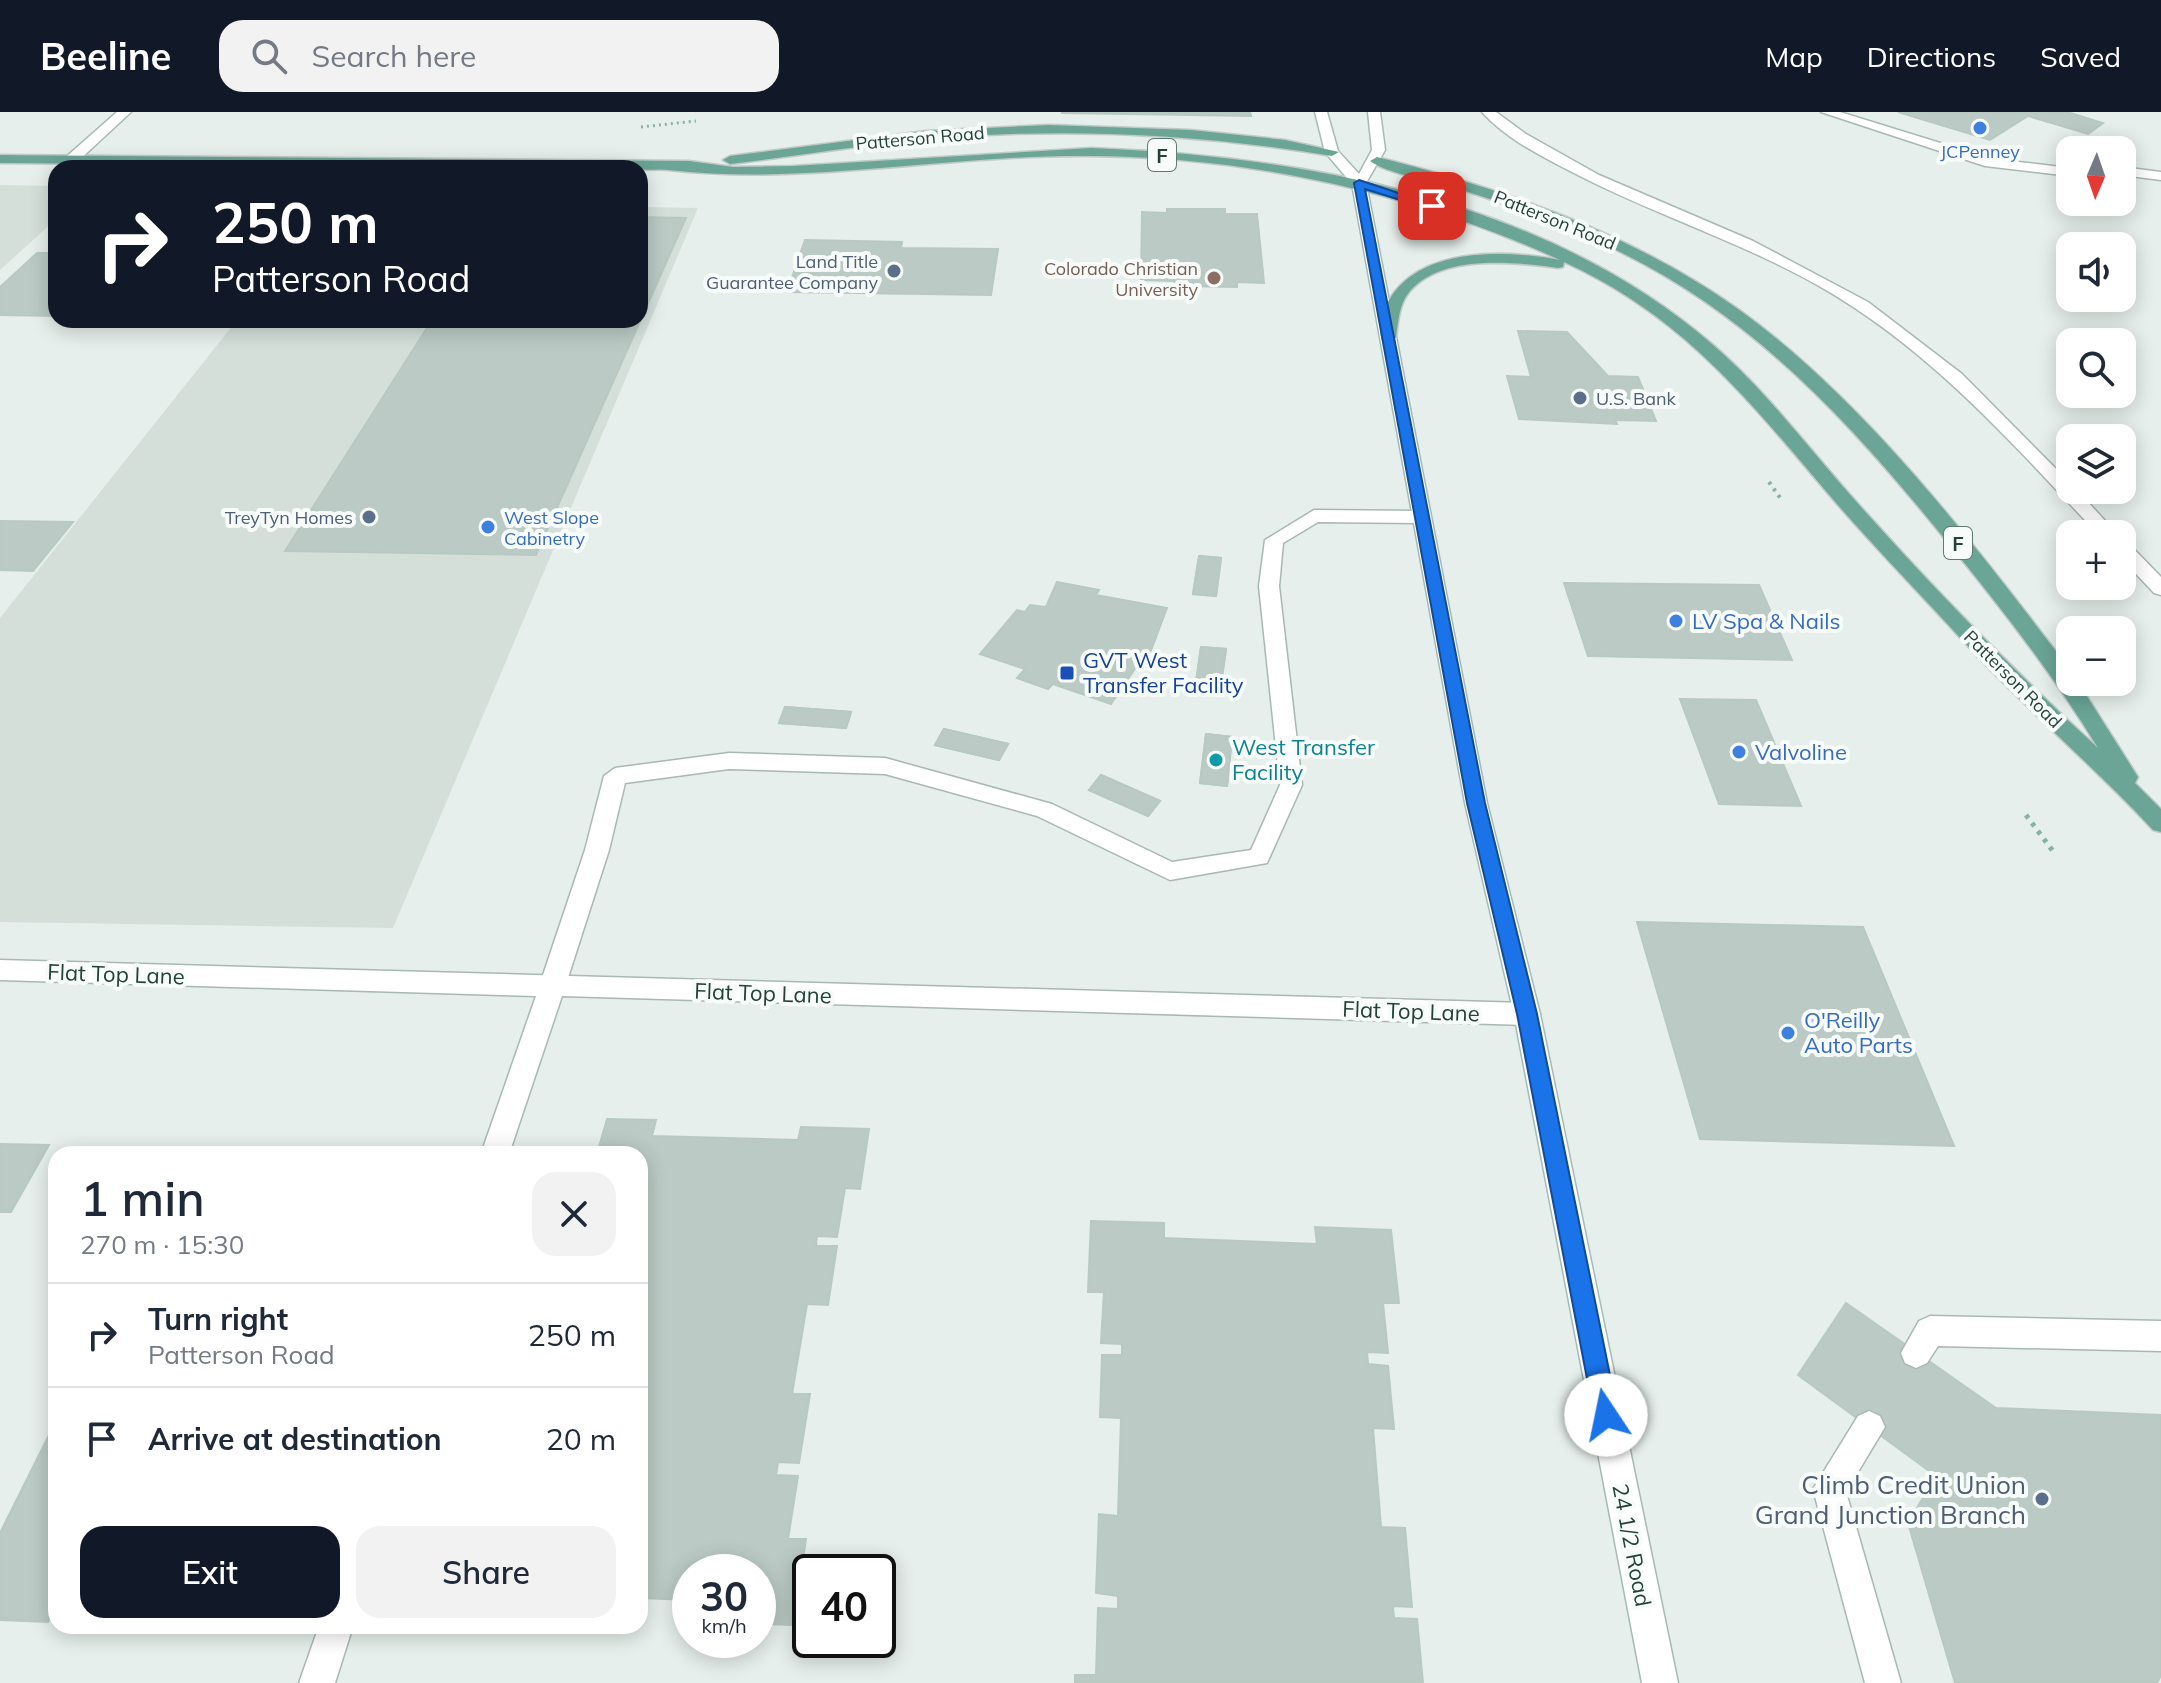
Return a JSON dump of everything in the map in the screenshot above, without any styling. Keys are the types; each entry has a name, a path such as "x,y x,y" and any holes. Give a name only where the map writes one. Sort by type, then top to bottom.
{"main road":[{"name":"Patterson Road","path":"673,167 951,133 1060,129 1187,133 1332,152"},
{"name":"Patterson Road","path":"648,167 766,174 963,155 1081,150 1267,166 1359,183 1508,233 1610,282 1701,342 1739,376 1844,501 2004,674 2153,815"},
{"name":"Patterson Road","path":"0,159 71,160"},
{"name":"Patterson Road","path":"1377,161 1500,197 1618,245 1699,289 1778,346 1845,409 1952,535 2062,674 2153,815"},
{"path":"1388,338 1397,297 1423,276 1472,259 1526,259 1576,269 1610,282"}],"street":[{"path":"71,160 125,112"},
{"path":"1321,112 1332,152 1359,183 1377,161 1382,145 1374,112"},
{"path":"1488,112 1551,155 1787,263 1885,321 1933,357 1985,405 2095,520"},
{"path":"1827,112 1990,163 2056,170"},
{"name":"Patterson Road","path":"1332,152 1377,161"},
{"path":"2136,173 2161,176"},
{"name":"24 1/2 Road","path":"1359,183 1476,803 1527,1014 1660,1683"},
{"path":"498,1146 597,850 615,776 729,761 885,766 1044,810 1170,871 1259,857 1291,785 1269,586 1274,540 1314,516 1420,517"},
{"path":"2136,563 2161,589"},
{"name":"Flat Top Lane","path":"0,970 1527,1014"},
{"path":"1916,1353 1930,1331 2161,1336"},
{"path":"1869,1427 1829,1489 1883,1683"},
{"path":"317,1683 333,1634"}],"path":[{"path":"1769,482 1781,499"},
{"path":"2026,815 2055,854"}],"shaded area":[{"path":"0,185 48,186 48,226 0,270"},
{"path":"648,207 698,208 648,326"},
{"path":"231,328 647,328 393,928 0,922 0,618"}],"building":[{"path":"1062,112 1250,112 1251,116 1062,113"},
{"name":"JCPenney","path":"1898,112 2067,112 2103,123 2088,134 2028,116 1990,140"},
{"path":"1167,209 1225,209 1225,214 1257,214 1264,283 1237,282 1237,287 1175,286 1175,281 1141,280 1142,212 1167,213"},
{"path":"648,217 686,218 648,303"},
{"name":"Land Title Guarantee Company","path":"805,240 902,242 901,248 998,249 991,295 787,292"},
{"path":"37,253 48,253 48,316 0,315 0,287"},
{"path":"427,328 637,328 536,555 285,551"},
{"name":"U.S. Bank","path":"1518,331 1567,332 1608,376 1638,377 1656,421 1615,420 1617,424 1519,419 1507,376 1531,377"},
{"path":"0,521 73,522 33,571 0,570"},
{"path":"1199,556 1221,558 1216,596 1193,594"},
{"path":"1199,556 1221,558 1216,596 1193,594"},
{"path":"1057,582 1099,590 1096,595 1167,608 1148,658 1143,657 1111,704 1053,684 1048,689 1017,678 1025,669 980,654 1017,610 1025,612 1030,605 1046,607"},
{"name":"LV Spa & Nails","path":"1564,583 1759,585 1792,660 1588,656"},
{"path":"1201,647 1226,649 1220,692 1195,689"},
{"path":"1201,647 1226,649 1220,692 1195,689"},
{"name":"Valvoline","path":"1680,699 1756,700 1801,806 1719,804"},
{"path":"785,707 851,712 846,728 779,723"},
{"path":"785,707 851,712 846,728 779,723"},
{"path":"944,729 1008,744 999,760 935,745"},
{"path":"944,729 1008,744 999,760 935,745"},
{"name":"West Transfer Facility","path":"1206,734 1232,737 1227,786 1200,783"},
{"name":"West Transfer Facility","path":"1206,734 1232,737 1227,786 1200,783"},
{"path":"1101,775 1160,801 1148,816 1089,790"},
{"path":"1101,775 1160,801 1148,816 1089,790"},
{"name":"O'Reilly Auto Parts","path":"1637,922 1863,927 1954,1146 1700,1139"},
{"path":"607,1119 656,1120 652,1136 798,1140 801,1127 869,1129 860,1189 845,1188 837,1237 817,1236 816,1246 837,1246 828,1305 807,1304 792,1394 810,1394 799,1463 778,1462 776,1475 798,1476 788,1539 806,1539 804,1554 792,1554 792,1625 776,1625 776,1554 672,1554 672,1599 648,1598 648,1146 599,1146"},
{"path":"0,1144 49,1145 11,1212 0,1212"},
{"path":"1091,1221 1164,1223 1164,1238 1317,1244 1315,1227 1391,1230 1399,1303 1383,1303 1388,1353 1367,1352 1368,1364 1388,1366 1394,1429 1373,1428 1381,1527 1405,1528 1412,1607 1393,1606 1394,1618 1417,1619 1423,1683 1075,1683 1075,1675 1096,1675 1098,1608 1118,1609 1118,1596 1096,1593 1099,1514 1118,1516 1121,1418 1100,1417 1102,1355 1122,1355 1122,1344 1101,1343 1104,1292 1088,1292"},
{"name":"Climb Credit Union Grand Junction Branch","path":"1846,1303 1996,1408 2161,1415 2161,1675 2157,1683 1955,1683 1908,1523 1936,1476 1798,1375"},
{"path":"48,1437 48,1622 0,1620 0,1533"}],"place":[{"name":"JCPenney","path":"1980,128"},
{"name":"Land Title Guarantee Company","path":"894,271"},
{"name":"Colorado Christian University","path":"1214,278"},
{"name":"U.S. Bank","path":"1580,398"},
{"name":"TreyTyn Homes","path":"369,517"},
{"name":"West Slope Cabinetry","path":"488,527"},
{"name":"LV Spa & Nails","path":"1676,621"},
{"name":"GVT West Transfer Facility","path":"1067,673"},
{"name":"Valvoline","path":"1739,752"},
{"name":"West Transfer Facility","path":"1216,760"},
{"name":"O'Reilly Auto Parts","path":"1788,1033"},
{"name":"Climb Credit Union Grand Junction Branch","path":"2042,1499"}],"route":[{"path":"1432,206 1359,183 1476,803 1527,1014 1606,1415"}]}
